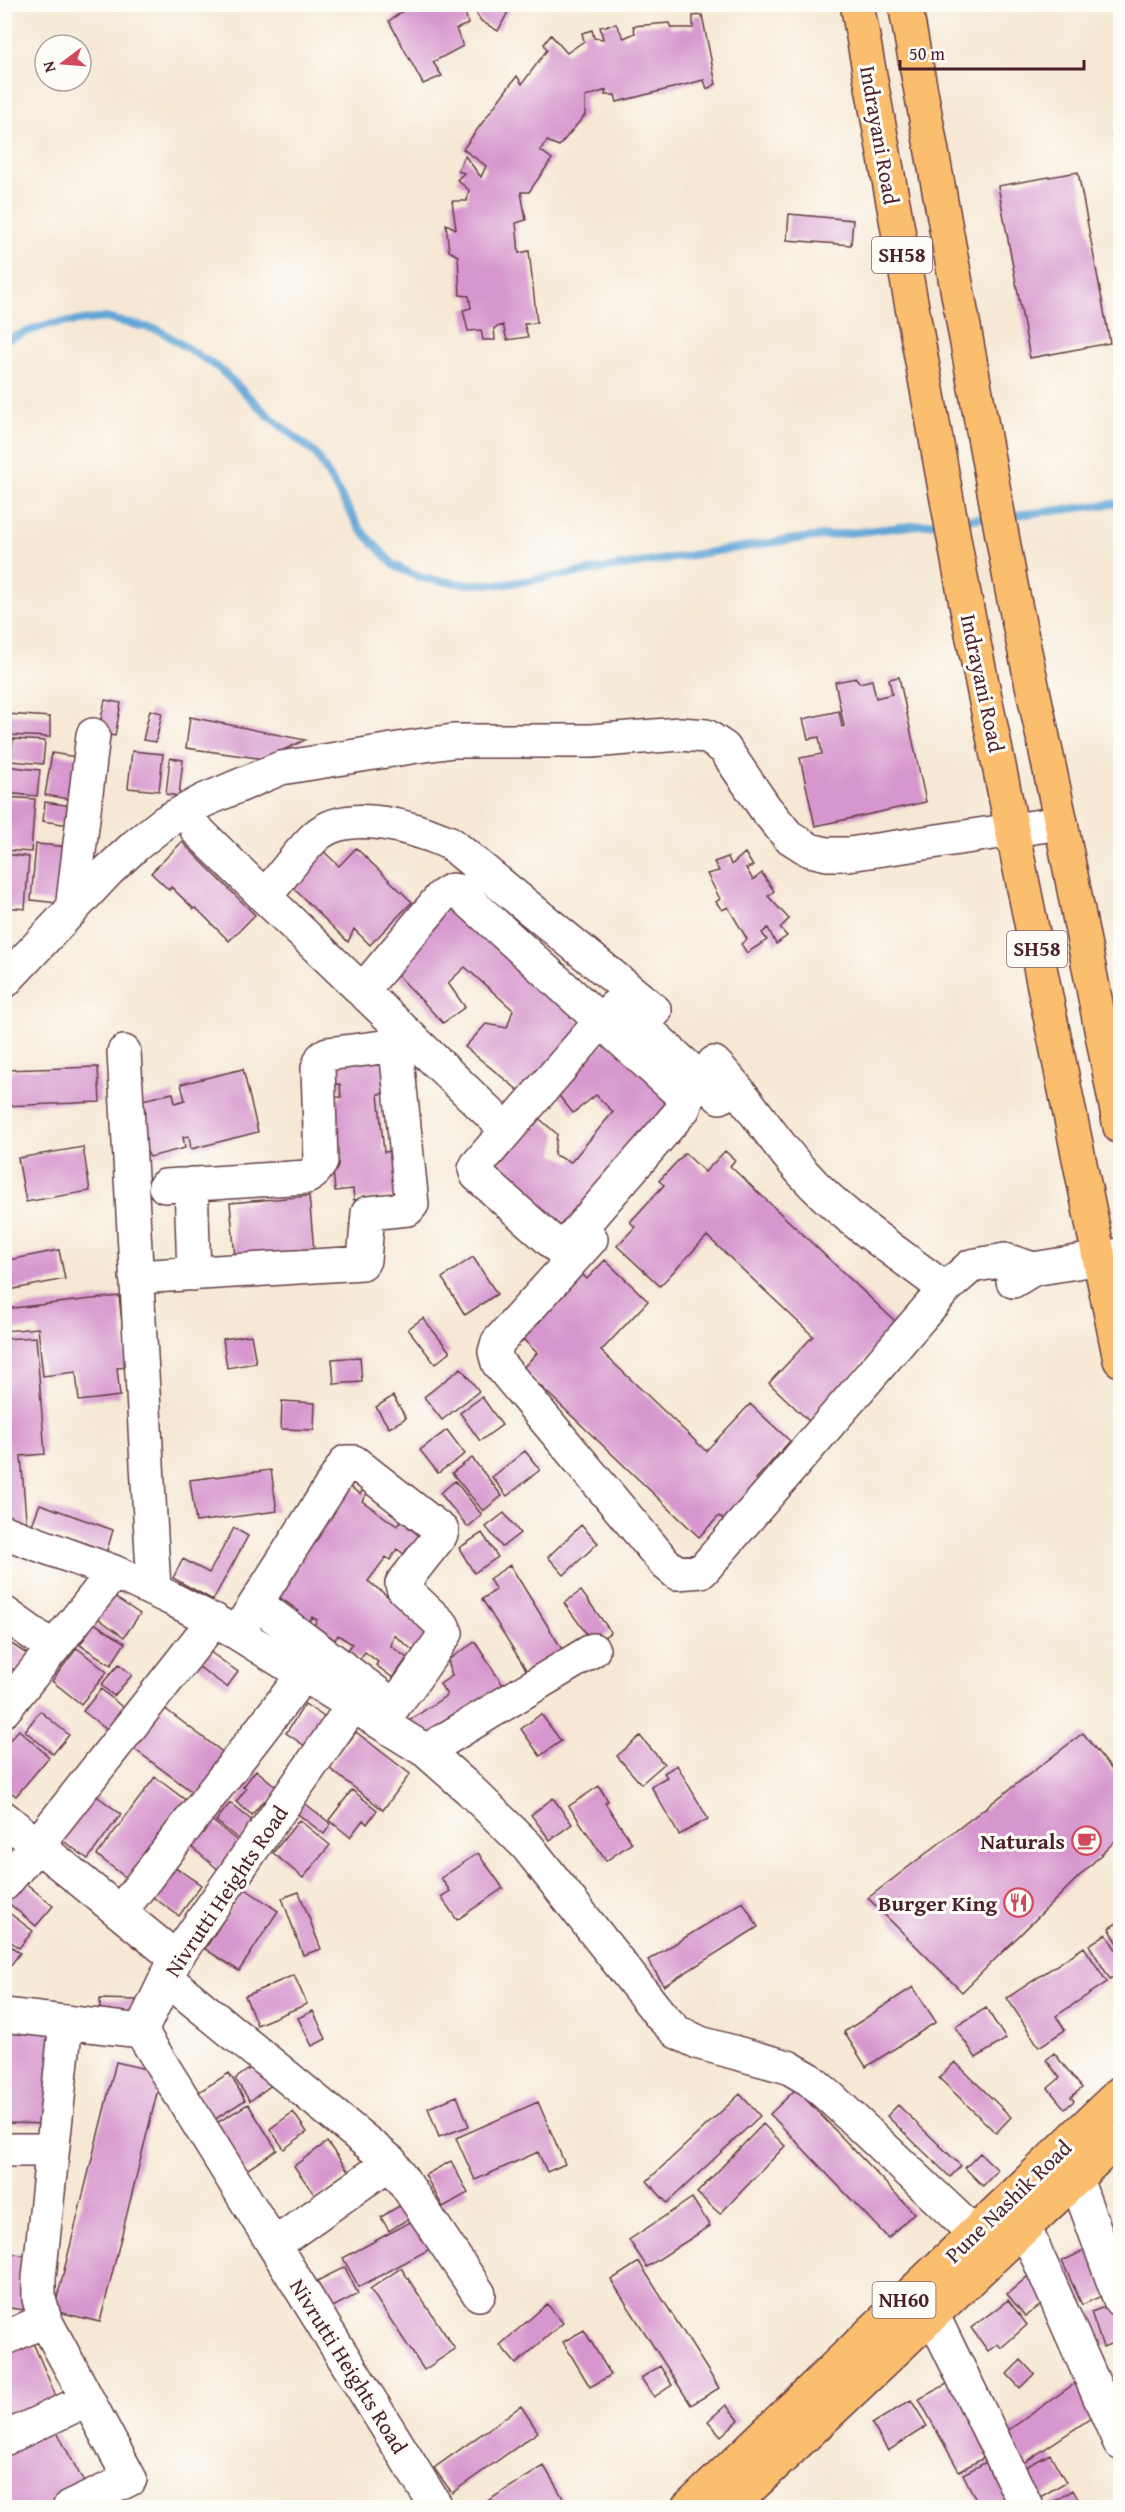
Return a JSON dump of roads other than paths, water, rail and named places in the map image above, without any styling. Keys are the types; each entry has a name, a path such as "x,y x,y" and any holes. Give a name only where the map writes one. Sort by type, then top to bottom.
{"main road":[{"name":"Indrayani Road","path":"857,4 954,538 1014,830 1110,1257 1120,1360"},
{"name":"SH58","path":"905,4 1002,533 1120,1127"},
{"name":"Pune Nashik Road","path":"688,2508 1120,2093"},
{"name":"Pune Nashik Road","path":"729,2508 1120,2137"}],"street":[{"path":"4,982 136,845 165,822 202,801 281,768 411,747 453,741 591,741 680,734 706,736 724,748 765,808 788,836 810,850 827,854 849,854 1061,823"},
{"path":"72,910 93,735"},
{"path":"264,897 317,835 349,823 388,822 450,843 683,1033 727,1090 775,1140 804,1175 868,1232 953,1282 972,1284 1008,1284 1033,1269 1110,1257"},
{"path":"196,830 507,1130"},
{"path":"362,991 441,897 452,890 458,891 601,1021 683,1096 685,1105 562,1248 556,1247 476,1173 477,1165 601,1021 614,1007 622,1007 727,1090"},
{"path":"136,1277 194,1274 362,1263 368,1213 408,1209 412,1204 396,1049 391,1046 327,1054 322,1058 318,1068 321,1162 314,1173 300,1178 178,1185 194,1274"},
{"path":"124,1052 154,1589"},
{"path":"727,1090 505,1332 495,1352 498,1363 666,1564 677,1573 702,1571 953,1282"},
{"path":"4,1884 225,1626 256,1603 346,1462 354,1462 442,1531 402,1584 403,1588 443,1626 446,1633 387,1714"},
{"path":"4,1532 154,1589 225,1626 354,1704 387,1714"},
{"path":"4,1710 114,1572"},
{"path":"256,1603 387,1714 527,1846 661,2016 677,2032 700,2043 788,2067 809,2079 975,2234"},
{"path":"4,1613 53,1648"},
{"path":"426,1750 593,1650"},
{"path":"120,1912 304,1674"},
{"name":"Nivrutti Heights Road","path":"354,1704 171,1968 141,2031 437,2508"},
{"path":"4,1818 120,1912 171,1968 391,2162 479,2294"},
{"path":"4,2015 141,2031"},
{"path":"66,2022 39,2278 39,2299 45,2320 130,2479 69,2508"},
{"path":"4,2150 52,2150"},
{"path":"274,2246 391,2162"},
{"path":"1076,2179 1120,2300"},
{"path":"1025,2228 1120,2443"},
{"path":"933,2316 1027,2508"},
{"path":"4,2339 45,2320"},
{"path":"4,2439 87,2400"}],"waterway":[{"path":"4,340 49,324 105,318 159,330 220,369 271,418 316,454 360,529 395,566 421,578 465,584 506,584 788,540 945,522"},
{"path":"1007,516 1120,503"},
{"path":"960,520 992,517"}],"place":[{"name":"Naturals","path":"1086,1841"},
{"name":"Burger King","path":"1018,1903"}]}
